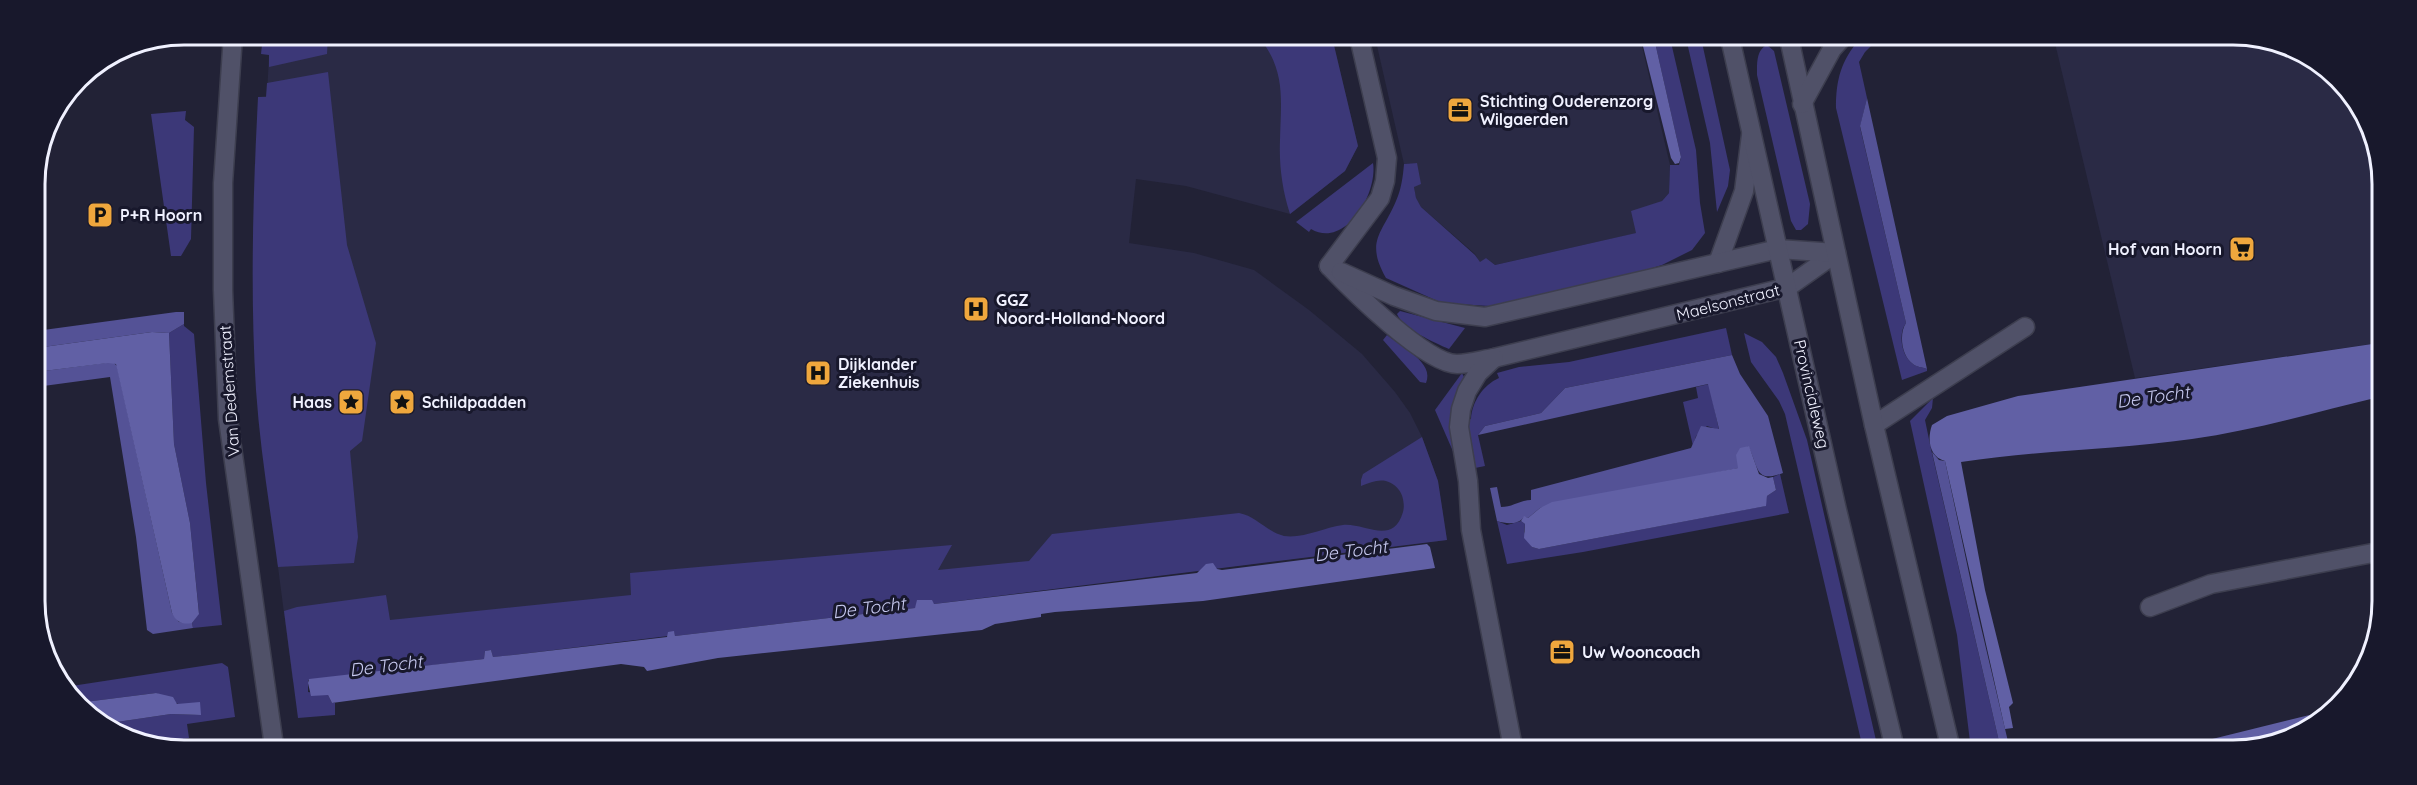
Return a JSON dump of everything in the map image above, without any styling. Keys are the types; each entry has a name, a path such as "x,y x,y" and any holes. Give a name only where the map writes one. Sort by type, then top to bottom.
{"street":[{"name":"Van Dedemstraat","path":"232,45 223,183 223,290 228,419 273,740"},
{"path":"1361,45 1387,159 1384,181 1380,198 1329,266 1394,296 1436,311 1485,316 1778,249 1836,253"},
{"name":"Provincialeweg","path":"1732,45 1837,510 1894,740"},
{"path":"1790,45 1874,425 1949,740"},
{"path":"1802,104 1836,45"},
{"path":"1718,263 1744,190 1751,129"},
{"name":"Maelsonstraat","path":"1329,266 1368,305 1428,352 1455,364 1494,358 1788,287 1836,253"},
{"path":"1874,425 2025,327"},
{"path":"1494,358 1478,373 1467,391 1461,409 1459,427 1468,481 1471,530 1511,740"},
{"path":"2150,607 2211,584 2372,553"}],"shaded area":[{"path":"262,45 327,45 327,54 269,67 269,55 261,54"},
{"name":"Dijklander Ziekenhuis","path":"266,45 1334,45 1358,146 1345,171 1290,214 1186,186 1136,179 1129,243 1194,253 1254,270 1309,310 1362,354 1395,392 1410,413 1422,437 1438,481 1447,540 293,682 278,567 254,331 258,97 267,96 269,55"},
{"path":"1265,45 1334,45 1358,146 1345,171 1290,214 1281,168 1280,86 1274,62"},
{"path":"1377,45 1642,45 1670,165 1669,193 1662,201 1652,206 1637,233 1495,265 1486,258 1480,263 1475,254 1421,207 1416,199 1414,187 1417,163 1404,164"},
{"path":"1656,45 1672,45 1696,150 1705,233 1692,250 1662,265 1620,278 1489,306 1442,303 1386,278 1380,265 1376,246 1381,230 1398,197 1404,164 1417,163 1421,184 1414,187 1421,207 1480,262 1486,258 1495,265 1636,233 1631,211 1662,201 1669,193 1670,165 1679,165 1681,157"},
{"path":"1688,45 1703,45 1730,170 1728,186 1717,212 1710,143"},
{"path":"1767,45 1774,51 1810,204 1808,224 1801,230 1796,230 1791,221 1757,75 1759,54"},
{"path":"1856,45 1872,45 1859,62 1867,98 1860,127 1906,323 1902,332 1903,350 1916,366 1927,369 1927,371 1902,380 1836,108 1841,71"},
{"name":"Hof van Hoorn","path":"2055,45 2251,46 2294,59 2325,79 2338,92 2349,107 2365,139 2372,184 2372,344 2135,378"},
{"path":"328,72 347,245 376,343 362,441 350,451 358,537 354,563 278,567 260,434 254,354 253,244 258,97 266,97 267,83"},
{"path":"1867,98 1927,369 1909,360 1902,344 1902,332 1906,323 1860,126"},
{"path":"186,111 185,120 194,127 191,239 181,256 171,256 151,114"},
{"path":"1373,163 1373,176 1365,203 1347,225 1336,231 1324,233 1311,229 1309,232 1296,222"},
{"path":"1400,311 1465,328 1449,349 1420,335 1406,325 1397,314"},
{"path":"184,312 184,324 169,333 152,332 45,347 45,330"},
{"path":"184,324 194,334 206,483 222,625 193,628 192,623 199,613 190,523 174,444 169,333"},
{"path":"1726,328 1732,355 1565,388 1541,413 1485,426 1478,435 1485,466 1475,468 1468,439 1467,420 1471,419 1479,395 1499,378 1497,373 1519,367 1569,362"},
{"path":"1744,333 1762,342 1776,357 1807,440 1876,740 1861,740 1785,414 1779,401 1751,362"},
{"path":"1387,335 1421,362 1426,369 1426,383 1420,382 1383,340"},
{"path":"1732,355 1740,374 1768,416 1783,473 1774,476 1762,475 1748,446 1739,468 1540,508 1528,518 1524,517 1515,523 1497,521 1490,488 1497,487 1501,507 1509,506 1531,500 1531,490 1691,448 1701,426 1719,429 1708,384 1478,435 1485,426 1541,413 1565,388"},
{"path":"113,362 117,366 172,613 179,622 192,623 193,628 153,634 147,630 136,537 110,377 45,386 45,371"},
{"path":"1462,373 1464,377 1452,407 1455,456 1435,410"},
{"path":"1709,384 1719,430 1707,426 1696,436 1693,446 1683,402 1698,398 1696,387"},
{"path":"1933,398 1932,408 1925,420 1999,740 1970,740 1957,635 1910,421"},
{"path":"1422,437 1438,481 1447,540 934,604 921,600 915,608 675,636 674,632 668,636 513,655 493,657 491,650 485,651 484,659 308,680 308,692 328,695 332,703 335,703 335,715 298,718 284,611 297,607 386,595 390,620 631,595 630,573 952,545 938,570 1029,561 1052,534 1239,513 1251,517 1284,536 1299,536 1343,525 1385,531 1398,522 1403,512 1402,495 1395,486 1386,481 1376,481 1361,486 1363,474"},
{"path":"1932,452 1939,460 1945,461 2008,740 1999,740"},
{"path":"1780,474 1789,513 1507,564 1497,521 1507,525 1521,521 1525,524 1524,532 1532,547 1539,549 1765,506 1767,496 1776,490 1773,477"},
{"path":"222,663 228,667 235,717 187,724 189,738 166,739 148,735 116,722 171,714 200,715 156,693 89,702 74,686"}],"water":[{"path":"1643,45 1656,45 1681,157 1679,163 1675,164 1671,158"},
{"path":"152,332 169,333 174,444 190,523 199,614 192,623 178,621 172,613 116,364 45,371 45,347"},
{"name":"De Tocht","path":"2372,344 2372,399 2262,426 2192,439 1961,462 1985,590 2013,703 2009,707 2013,728 2005,729 1945,461 1933,452 1930,436 1932,425 1947,416 2018,396"},
{"path":"1749,446 1759,474 1768,478 1773,477 1776,490 1767,496 1766,506 1539,549 1532,547 1524,538 1525,524 1521,521 1524,516 1528,518 1552,502 1738,468 1736,455 1740,448"},
{"path":"1427,544 1430,547 1435,568 1203,601 1055,612 1041,614 1041,617 995,624 982,630 718,658 647,671 644,667 621,664 332,703 328,695 311,696 308,683 309,679 484,659 485,651 491,650 493,657 513,655 667,637 668,632 674,631 675,636 915,608 917,600 932,600 934,604 1197,573 1206,564 1213,563 1217,569 1222,570"},
{"path":"156,693 173,697 177,704 200,702 201,715 171,714 116,722 89,702"},
{"path":"2314,714 2269,735 2242,740 2208,740"}],"place":[{"name":"Stichting Ouderenzorg Wilgaerden","path":"1460,110"},
{"name":"P+R Hoorn","path":"100,215"},
{"name":"Hof van Hoorn","path":"2242,249"},
{"name":"GGZ Noord-Holland-Noord","path":"976,309"},
{"name":"Dijklander Ziekenhuis","path":"818,373"},
{"name":"Haas","path":"351,402"},
{"name":"Schildpadden","path":"402,402"},
{"name":"Uw Wooncoach","path":"1562,652"}]}
